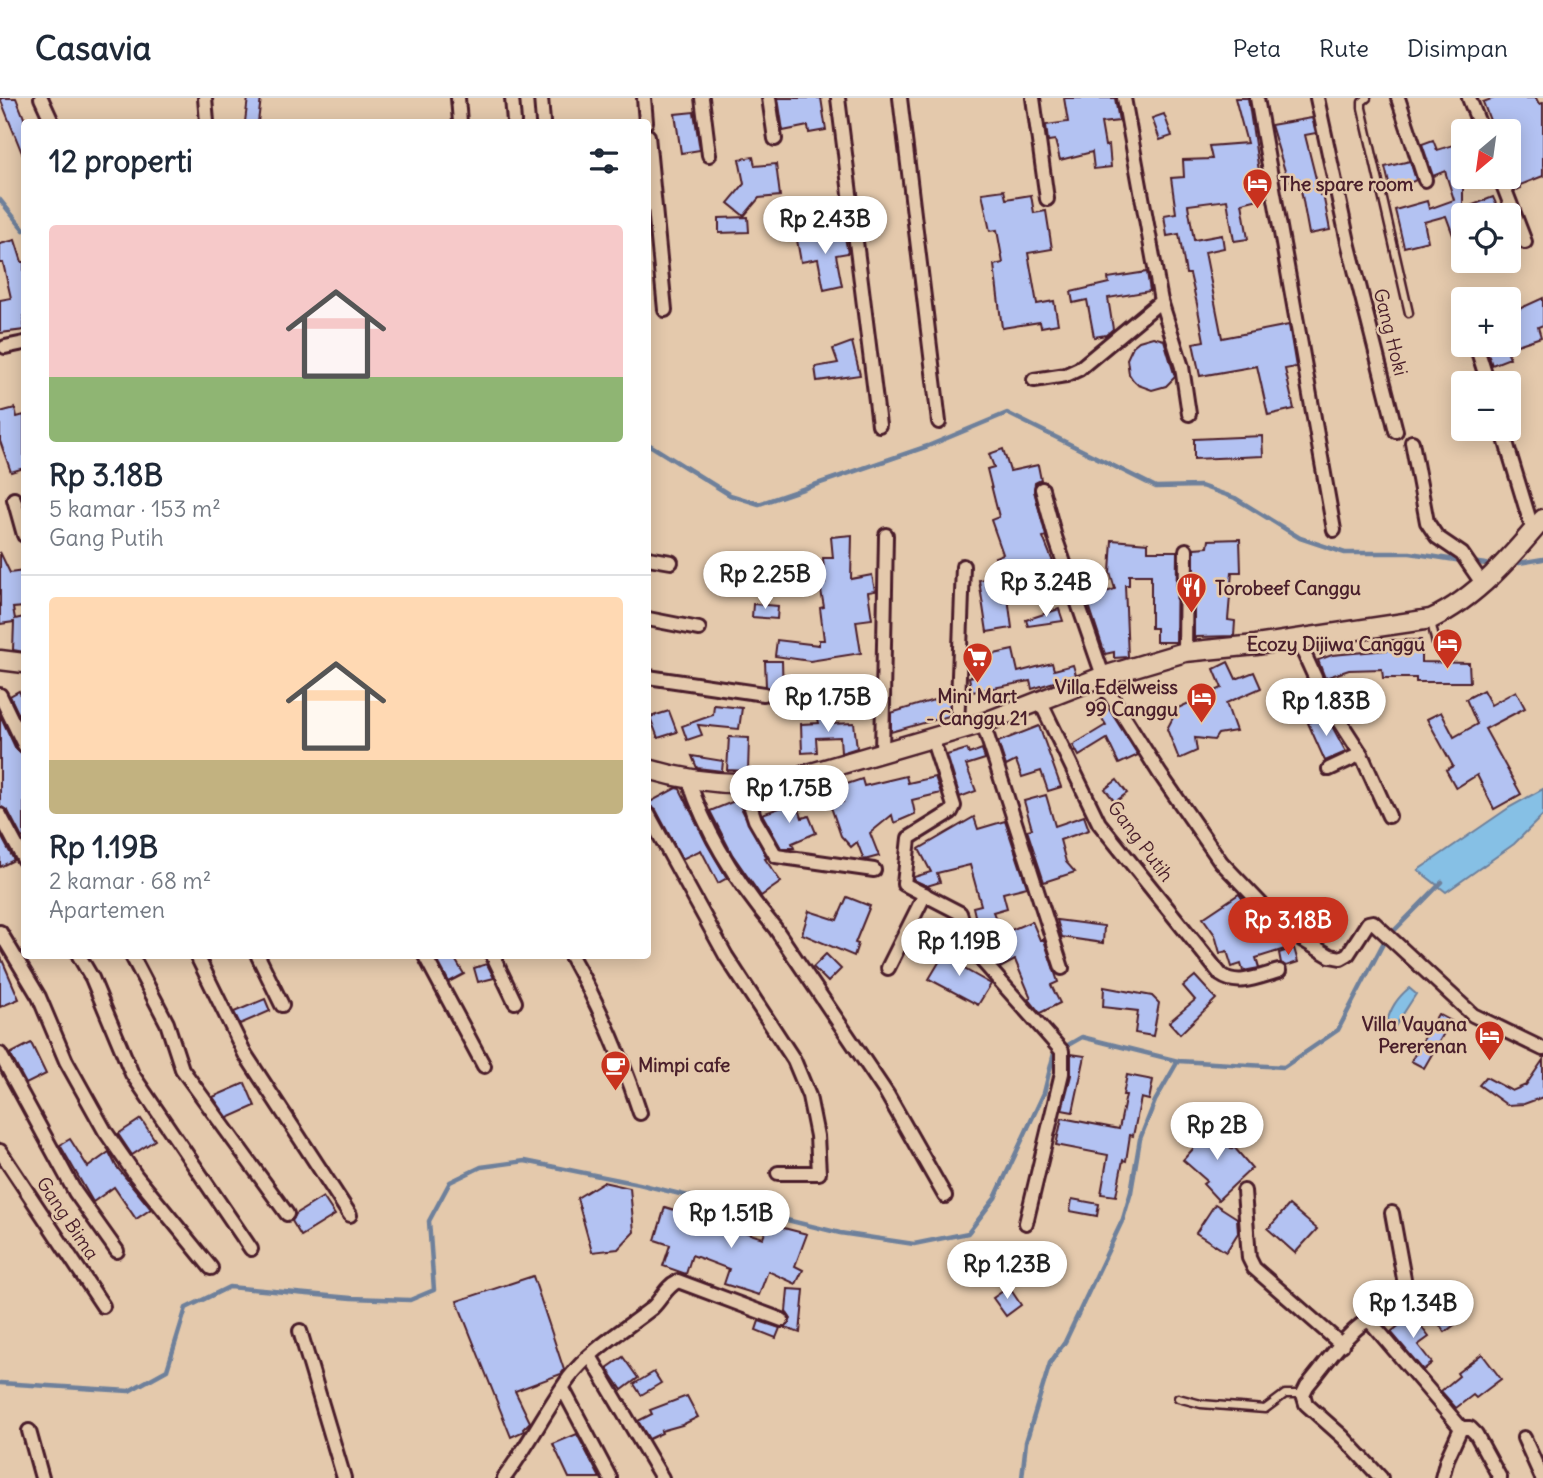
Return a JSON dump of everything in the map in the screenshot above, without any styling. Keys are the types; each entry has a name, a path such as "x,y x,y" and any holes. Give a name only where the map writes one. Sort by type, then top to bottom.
{"street":[{"path":"41,98 50,119"},
{"path":"205,98 207,119"},
{"path":"458,98 460,119"},
{"path":"512,98 514,119"},
{"path":"541,98 543,119"},
{"path":"643,98 646,119"},
{"path":"702,98 709,155"},
{"path":"769,98 775,139"},
{"path":"838,98 879,425"},
{"path":"900,98 939,422"},
{"path":"1033,98 1047,199"},
{"path":"1124,98 1161,301 1182,367 1189,414"},
{"path":"1257,98 1334,530"},
{"name":"Gang Hoki","path":"1317,98 1348,242 1396,431"},
{"path":"1398,98 1425,180"},
{"path":"1469,98 1477,119"},
{"path":"651,167 665,310"},
{"path":"1505,189 1525,242"},
{"path":"1034,380 1066,375 1079,369 1161,301"},
{"path":"5,347 21,344"},
{"path":"651,770 689,781 763,784 804,777 983,723 1104,676 1185,652 1256,645 1431,619 1452,609 1478,578 1538,525 1506,441"},
{"path":"1412,442 1427,522 1437,537 1462,554 1478,578"},
{"path":"1042,489 1055,537 1109,693 1188,818 1221,862 1286,930 1330,956 1341,958 1348,954 1368,923 1377,924 1473,1015 1543,1049"},
{"path":"14,499 21,524"},
{"path":"882,753 886,535"},
{"path":"1185,550 1185,652"},
{"path":"651,559 671,562"},
{"path":"957,730 963,566"},
{"path":"651,620 699,629"},
{"path":"1297,638 1323,695 1361,754 1389,816"},
{"path":"0,659 21,662"},
{"path":"651,677 764,694"},
{"path":"0,695 21,739"},
{"name":"Gang Putih","path":"1041,701 1099,823 1221,975 1229,981 1237,982 1279,971"},
{"path":"983,723 1062,968"},
{"path":"932,738 954,806 951,812 913,834 906,843 904,884 960,913 971,948 1062,1051 1062,1073 1026,1223"},
{"path":"1329,769 1361,754"},
{"path":"689,781 712,835 756,906 775,928 887,1094 945,1196"},
{"path":"743,783 755,820 776,856 874,870"},
{"path":"0,815 21,854"},
{"path":"651,819 726,956 794,1060 809,1096 817,1136 819,1173 778,1173"},
{"path":"888,968 925,894"},
{"path":"0,932 39,997 65,1061 105,1131 136,1176 211,1268"},
{"path":"81,959 92,978 132,1074 251,1248"},
{"path":"134,959 167,1023 182,1069 287,1214"},
{"path":"198,959 245,1054 349,1215"},
{"path":"260,959 282,1004"},
{"path":"427,959 484,1066"},
{"path":"494,959 515,1002"},
{"path":"573,959 596,999 621,1054 640,1113"},
{"path":"0,1054 75,1192 117,1251"},
{"name":"Gang Bima","path":"0,1151 103,1306"},
{"path":"1244,1191 1249,1258 1254,1268 1342,1345"},
{"path":"1381,1478 1343,1437 1306,1404 1303,1394 1362,1324 1395,1315 1407,1307 1392,1213"},
{"path":"504,1478 563,1389 590,1356 654,1306 667,1288 678,1281 782,1320"},
{"path":"1369,1320 1461,1428 1470,1428 1476,1434 1500,1478"},
{"path":"300,1331 344,1478"},
{"path":"590,1356 662,1478"},
{"path":"563,1389 610,1478"},
{"path":"1442,1478 1461,1428"},
{"path":"29,1431 42,1478"},
{"path":"1524,1438 1542,1478"}],"lane":[{"path":"1367,98 1362,108 1409,313"},
{"path":"1431,619 1436,644"},
{"path":"1178,1398 1202,1404 1265,1409 1285,1394 1303,1394"}],"water":[{"path":"1543,789 1543,815 1514,844 1446,892 1418,870 1510,807"},
{"path":"1409,988 1416,994 1394,1028 1386,1024 1397,1000"}],"building":[{"path":"0,98 16,98 24,118 21,119 21,150"},
{"path":"248,98 261,98 258,119 245,119"},
{"path":"778,98 821,98 826,130 809,133 808,126 783,131"},
{"path":"1064,98 1115,98 1119,121 1101,123 1105,146 1109,145 1111,167 1094,169 1092,152 1060,160 1055,140 1048,141 1046,125 1068,122"},
{"path":"1235,98 1248,98 1263,198 1242,203 1248,239 1234,241 1227,200 1188,205 1194,240 1222,235 1224,248 1205,252 1222,338 1289,325 1296,367 1285,369 1294,409 1268,415 1257,366 1200,376 1193,343 1204,341 1197,304 1190,274 1186,274 1179,234 1167,236 1164,215 1176,213 1171,178 1184,177 1183,160 1212,159 1209,146 1247,143"},
{"path":"1494,98 1536,98 1539,104 1543,103 1543,176 1521,185 1521,119 1489,119 1483,102"},
{"path":"694,112 700,150 681,153 675,114"},
{"path":"1164,114 1172,136 1160,140 1152,118"},
{"path":"1312,118 1316,133 1305,135 1320,195 1323,194 1330,230 1309,234 1299,179 1288,181 1271,125"},
{"path":"1433,140 1437,150 1451,146 1451,189 1463,189 1463,203 1451,203 1451,230 1446,216 1424,222 1428,241 1404,247 1395,210 1427,201 1429,209 1454,200 1445,171 1433,176 1422,144"},
{"path":"753,157 755,166 776,164 780,196 759,198 744,216 728,203 744,184 739,159"},
{"path":"1410,161 1416,180 1391,192 1385,167"},
{"path":"1004,190 1006,199 1031,195 1034,213 1046,211 1052,249 1028,253 1037,304 1054,301 1058,324 1041,327 1040,322 1002,328 994,265 1003,263 997,230 990,231 982,193"},
{"path":"1493,197 1496,203 1478,203"},
{"path":"748,217 749,232 719,233 719,218"},
{"path":"844,232 848,253 836,255 842,286 824,290 818,259 801,262 797,240"},
{"path":"15,240 21,259 21,330 0,333 0,300 11,298 3,263 0,263 0,244"},
{"path":"1147,272 1150,291 1108,298 1113,329 1106,335 1094,337 1087,300 1073,303 1071,292 1109,283 1108,278"},
{"path":"1543,298 1543,325 1538,327 1541,337 1521,344 1521,308"},
{"path":"1153,337 1164,340 1175,377 1166,386 1152,390 1133,380 1129,374 1127,359 1133,346"},
{"path":"852,342 860,375 817,381 815,367 838,363 833,349"},
{"path":"1489,357 1510,357 1510,358 1492,365"},
{"path":"15,408 17,417 21,416 21,469 11,472 0,441 0,412"},
{"path":"1262,436 1263,456 1194,459 1194,439"},
{"path":"1003,449 1010,471 1038,465 1041,480 1035,483 1034,491 1046,536 1043,537 1061,582 1047,586 1048,591 1032,595 1029,582 1007,590 1012,628 987,632 979,580 1002,576 995,557 1003,554 991,520 999,517 987,469 994,467 989,454"},
{"path":"852,535 851,579 872,575 875,591 868,592 872,619 856,621 861,653 810,661 775,656 777,640 819,645 819,640 824,640 820,608 824,607 820,585 825,584 823,558 833,558 831,537"},
{"path":"1240,539 1241,572 1232,572 1228,620 1235,621 1234,636 1196,637 1194,640 1194,548 1208,547 1209,540"},
{"path":"1112,540 1148,543 1148,551 1177,551 1176,642 1156,642 1156,628 1151,628 1151,575 1129,575 1129,585 1125,585 1128,657 1114,658 1114,652 1105,654 1087,599 1115,589 1110,572"},
{"path":"0,552 10,573 21,571 21,607 13,608 15,619 21,618 21,651 13,650 14,622 0,624"},
{"path":"753,604 778,606 777,619 752,617"},
{"path":"1059,609 1063,621 1028,626 1026,620"},
{"path":"1388,640 1421,640 1421,662 1469,663 1470,682 1416,682 1416,678 1383,678 1382,669 1349,670 1325,678 1318,660 1332,655 1387,650"},
{"path":"1013,650 1018,672 1052,663 1054,670 1073,665 1076,675 1032,689 1030,681 972,692 969,677 975,676 971,659"},
{"path":"765,661 782,661 783,695 773,696 772,690 766,686"},
{"name":"Villa Edelweiss 99 Canggu","path":"1228,662 1236,679 1254,672 1261,688 1226,703 1236,731 1218,734 1214,740 1195,738 1197,751 1179,759 1167,729 1178,708 1222,688 1214,669"},
{"path":"810,684 812,699 794,701 792,686"},
{"path":"1483,690 1491,705 1516,691 1525,708 1485,729 1521,794 1494,809 1477,775 1456,788 1446,770 1453,766 1427,719 1441,712 1454,737 1477,724 1466,699"},
{"path":"19,691 21,695 21,720 10,696"},
{"path":"950,695 949,716 891,732 891,713"},
{"path":"1102,698 1138,755 1119,764 1107,739 1079,756 1073,745 1106,725 1093,704"},
{"path":"714,705 742,708 739,729 698,725 702,735 687,740 682,726 713,715"},
{"path":"669,711 677,732 658,738 651,717"},
{"path":"829,712 831,724 854,723 857,748 841,753 840,737 816,738 817,752 802,753 801,724 819,723 817,714"},
{"path":"0,715 16,749 21,753 21,836 8,811 0,806"},
{"path":"1326,715 1346,752 1325,761 1308,723"},
{"path":"1039,726 1061,787 1048,791 1041,771 1022,777 1016,761 1006,766 998,742"},
{"path":"729,737 749,738 748,771 727,770"},
{"path":"967,749 969,754 982,749 985,759 966,765 976,791 960,797 947,755"},
{"path":"692,756 723,761 722,771 697,768"},
{"path":"906,776 908,783 935,777 941,793 912,800 915,814 894,823 892,815 870,833 879,856 864,860 857,842 851,847 841,836 831,807 843,802 838,787 862,779 864,786"},
{"path":"1117,780 1127,793 1115,802 1105,789"},
{"path":"676,788 680,789 727,878 718,883 701,850 682,859 656,810 651,807 651,801"},
{"path":"1046,795 1055,826 1084,816 1089,830 1060,840 1066,862 1075,872 1044,882 1027,830 1032,829 1024,801"},
{"path":"737,800 767,858 765,859 781,882 761,896 732,854 710,811"},
{"path":"797,802 802,818 809,816 816,833 792,843 794,848 781,848 762,814"},
{"path":"974,817 978,829 1005,821 1027,887 1003,893 1007,908 993,912 1002,934 1032,921 1040,940 1044,940 1058,982 1051,985 1060,1003 1040,1013 1029,999 1031,998 1015,960 1000,968 977,940 972,922 976,920 973,907 981,905 970,865 937,873 940,882 927,886 914,880 914,877 931,872 919,849"},
{"path":"0,834 14,860 0,867"},
{"path":"1239,894 1260,925 1267,923 1276,937 1285,940 1288,948 1256,958 1259,968 1243,971 1241,964 1232,967 1227,951 1220,953 1215,935 1203,918"},
{"path":"847,897 870,906 855,943 858,944 854,956 802,934 809,911 837,920"},
{"path":"1057,920 1104,926 1103,943 1062,937"},
{"path":"1294,948 1298,962 1286,966 1281,963 1279,953"},
{"path":"947,949 965,960 961,967 991,984 978,1005 929,979"},
{"path":"826,954 841,969 828,982 813,967"},
{"path":"0,955 19,999 0,1007"},
{"path":"437,959 455,959 464,974 449,982"},
{"path":"487,964 494,978 478,982 474,968"},
{"path":"1195,976 1216,999 1180,1034 1169,1022 1195,1000 1183,986"},
{"path":"1104,987 1152,996 1159,1003 1153,1036 1135,1033 1138,1011 1103,1007"},
{"path":"265,999 270,1011 240,1024 234,1012"},
{"path":"1438,1014 1451,1021 1424,1068 1411,1061"},
{"path":"31,1043 46,1074 26,1084 10,1054"},
{"path":"1071,1054 1085,1056 1073,1112 1062,1110 1071,1075"},
{"path":"1543,1060 1543,1097 1524,1104 1507,1105 1479,1085 1486,1077 1512,1091 1526,1085"},
{"path":"1127,1075 1153,1080 1149,1100 1141,1098 1133,1136 1130,1135 1126,1161 1123,1160 1116,1196 1101,1194 1108,1155 1056,1145 1062,1118 1119,1129"},
{"path":"245,1083 255,1106 228,1118 213,1097"},
{"path":"141,1119 155,1140 132,1155 118,1134"},
{"path":"1204,1122 1232,1149 1234,1147 1252,1168 1218,1200 1203,1184 1207,1181 1183,1160 1202,1139 1194,1132"},
{"path":"70,1139 88,1167 109,1152 116,1166 151,1209 136,1219 114,1187 93,1202 60,1145"},
{"path":"603,1182 630,1188 634,1232 618,1249 592,1252 577,1198"},
{"path":"323,1197 335,1215 301,1236 292,1221 296,1214"},
{"path":"1072,1199 1099,1204 1097,1216 1070,1211"},
{"path":"1215,1204 1237,1218 1238,1233 1226,1252 1196,1233"},
{"path":"1289,1205 1317,1229 1295,1253 1268,1229"},
{"path":"665,1207 763,1238 768,1224 807,1234 795,1266 803,1270 796,1284 768,1271 759,1295 724,1284 729,1269 692,1255 686,1274 663,1266 670,1245 655,1240"},
{"path":"1024,1256 1033,1269 1010,1284 1002,1272"},
{"path":"533,1276 564,1370 561,1374 515,1391 530,1422 524,1431 511,1437 457,1301"},
{"path":"1009,1287 1021,1305 1006,1316 993,1298"},
{"path":"788,1289 804,1290 800,1333 785,1328 791,1319 786,1312"},
{"path":"1447,1310 1457,1323 1445,1332 1435,1319"},
{"path":"1412,1315 1429,1337 1418,1345 1432,1363 1423,1370 1391,1332"},
{"path":"759,1321 780,1328 776,1338 756,1330"},
{"path":"1482,1354 1501,1379 1476,1398 1473,1395 1456,1408 1441,1391 1459,1376 1457,1373"},
{"path":"623,1357 638,1378 622,1390 607,1368"},
{"path":"654,1372 661,1383 641,1395 634,1384"},
{"path":"687,1396 698,1417 661,1431 662,1433 649,1439 638,1421 652,1414 650,1410"},
{"path":"577,1434 600,1478 569,1478 553,1444"}],"waterway":[{"path":"0,200 21,226"},
{"path":"651,446 730,495 759,504 928,446 1007,413 1156,487 1201,486 1235,498 1300,538 1345,553 1410,553 1462,561"},
{"path":"1519,563 1543,559"},
{"path":"1471,562 1486,564"},
{"path":"0,1383 129,1391 167,1370 186,1308 229,1287 351,1298 410,1300 434,1290 429,1221 450,1182 481,1167 525,1161 639,1184 840,1233 914,1244 968,1233 995,1198 1044,1093 1054,1053 1082,1037 1178,1061 1284,1067 1338,1030 1385,940 1442,882"},
{"path":"1022,1478 1026,1442 1050,1363 1065,1342 1123,1219 1131,1192 1140,1139 1155,1101 1178,1061"}],"place":[{"name":"The spare room","path":"1257,211"},
{"name":"Torobeef Canggu","path":"1192,615"},
{"name":"Ecozy Dijiwa Canggu","path":"1448,671"},
{"name":"Mini Mart - Canggu 21","path":"977,684"},
{"name":"Villa Edelweiss 99 Canggu","path":"1201,725"},
{"name":"Villa Vayana Pererenan","path":"1490,1062"},
{"name":"Mimpi cafe","path":"615,1092"}]}
